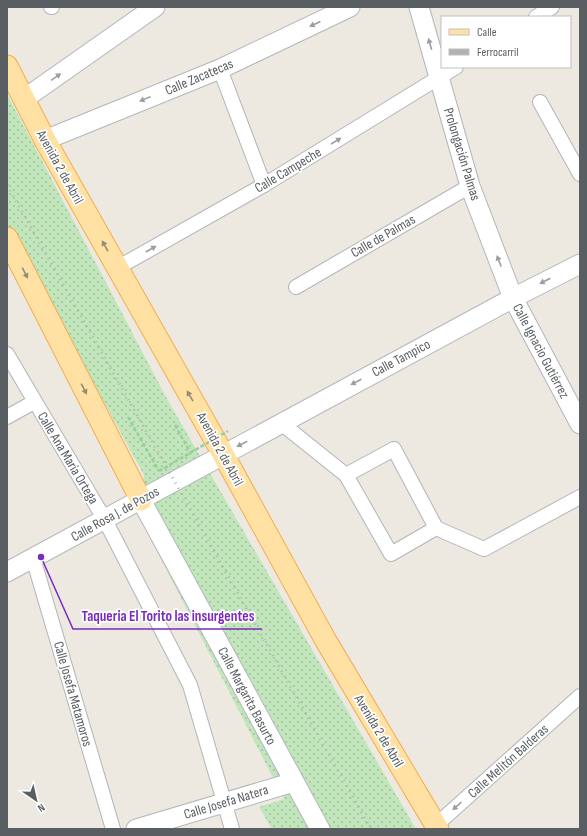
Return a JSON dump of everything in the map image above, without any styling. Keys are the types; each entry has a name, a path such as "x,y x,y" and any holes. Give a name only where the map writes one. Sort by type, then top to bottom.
{"main road":[{"path":"24,99 155,7"},
{"name":"Calle Zacatecas","path":"45,140 220,69 350,7"},
{"name":"Prolongación Palmas","path":"419,7 470,186 513,298"},
{"name":"Avenida 2 de Abril","path":"7,66 45,140 223,454 326,641 437,828"},
{"path":"7,238 141,500"},
{"name":"Calle Tampico","path":"223,454 513,298 580,264"},
{"name":"Calle Ignacio Gutiérrez","path":"513,298 574,401 580,424"},
{"name":"Calle Rosa J. de Pozos","path":"7,572 105,520 223,454"},
{"name":"Calle Margarita Basurto","path":"141,500 320,829"},
{"name":"Calle Josefa Natera","path":"136,829 294,782"}],"street":[{"path":"538,16 552,7"},
{"name":"Calle Campeche","path":"117,268 264,185 454,68"},
{"path":"220,69 264,185"},
{"path":"540,102 580,174"},
{"name":"Calle de Palmas","path":"296,287 470,186"},
{"name":"Calle Ana María Ortega","path":"7,354 105,520 190,685 232,829"},
{"path":"7,417 34,402"},
{"path":"281,423 346,475 391,554 436,528"},
{"path":"346,475 394,449 436,528 484,549 580,497"},
{"name":"Calle Josefa Matamoros","path":"33,558 112,829"},
{"name":"Calle Melitón Balderas","path":"437,828 580,696"}],"path":[{"path":"128,417 159,471 228,431"},
{"path":"176,425 190,452"}],"green space":[{"path":"7,94 167,399 416,829 272,829 259,807 284,799 140,518 144,475 7,225"}],"railway":[{"path":"7,185 371,829"}],"place":[{"name":"Taqueria El Torito las insurgentes","path":"41,557"}]}
